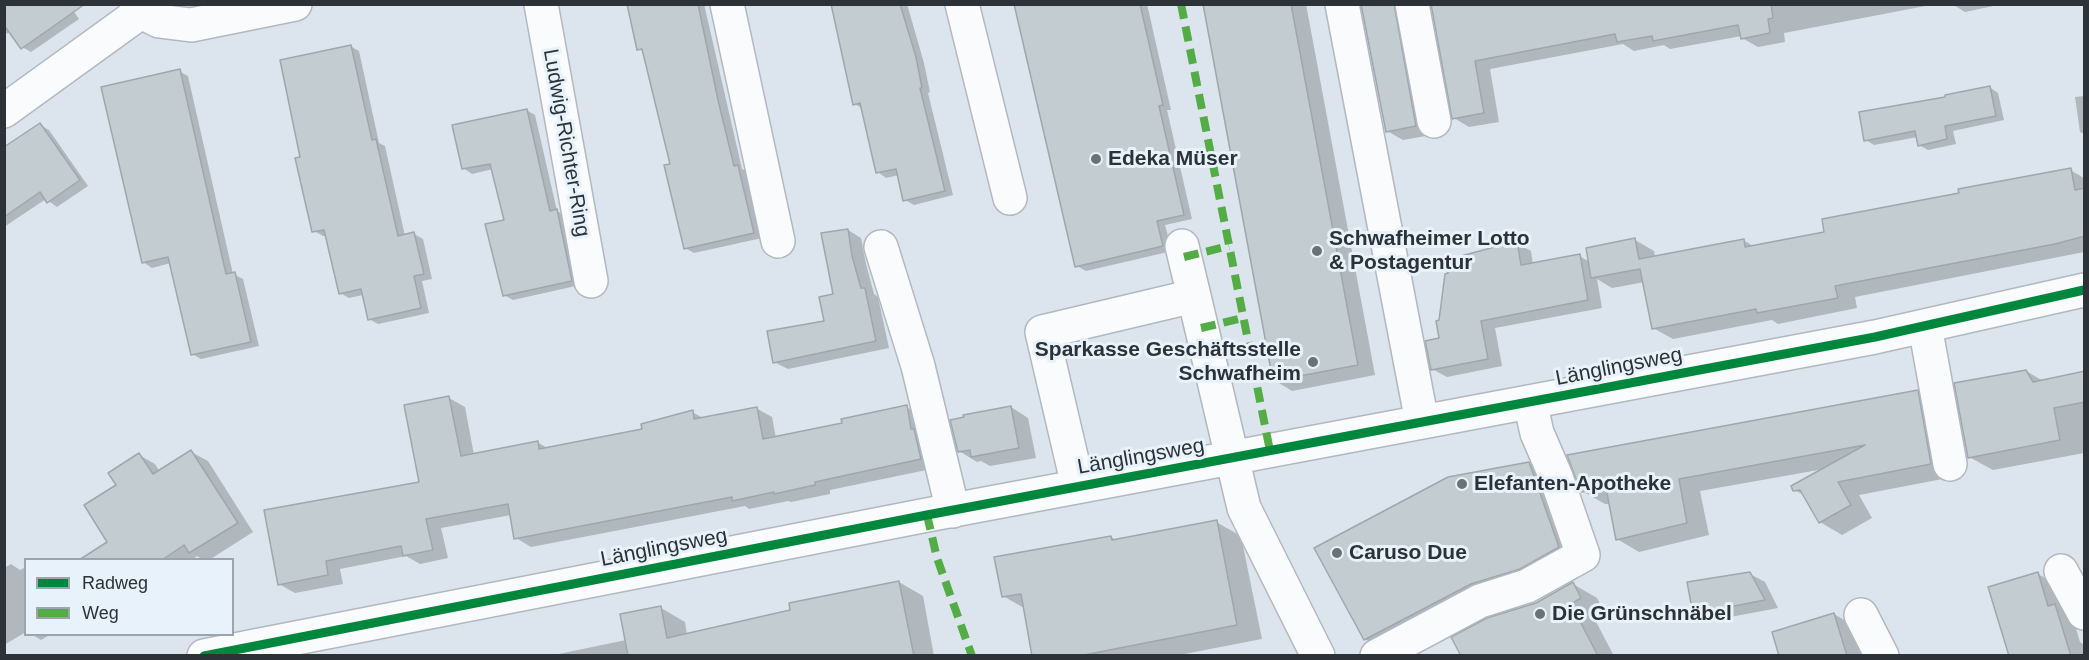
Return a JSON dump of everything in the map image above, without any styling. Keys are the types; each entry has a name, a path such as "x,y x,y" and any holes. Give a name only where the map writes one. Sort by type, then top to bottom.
{"street":[{"path":"4,111 139,8 159,21 191,25 295,4"},
{"name":"Ludwig-Richter-Ring","path":"541,4 591,281"},
{"path":"727,4 778,242"},
{"path":"962,4 1010,198"},
{"path":"1342,4 1422,422"},
{"path":"1412,4 1434,121"},
{"path":"1182,246 1244,508 1318,656"},
{"path":"881,247 918,366 953,511"},
{"name":"Länglingsweg","path":"204,656 1078,486 1925,326 2085,290"},
{"path":"1078,486 1042,332 1194,296"},
{"path":"1925,326 1950,464"},
{"path":"1377,656 1480,601 1527,586 1583,555 1556,477 1537,433 1530,402"},
{"path":"2061,571 2085,613"},
{"path":"1861,615 1882,656"}],"building":[{"path":"4,4 85,4 21,49 4,25"},
{"path":"627,4 698,4 734,166 738,165 754,233 684,249 664,165 670,164 642,49 637,50"},
{"path":"831,4 900,4 916,57 922,88 920,88 945,191 903,201 896,169 876,173 860,103 853,105"},
{"path":"1014,4 1140,4 1163,105 1159,106 1184,215 1157,221 1163,246 1075,267"},
{"path":"1203,4 1291,4 1358,365 1273,381"},
{"path":"1361,4 1394,4 1416,126 1386,132"},
{"path":"1431,4 1771,4 1773,18 1768,19 1770,33 1741,39 1738,25 1653,41 1652,36 1617,42 1615,34 1475,61 1484,113 1452,119"},
{"path":"351,45 372,140 376,139 398,236 414,232 424,274 414,276 421,308 368,320 361,289 339,294 324,230 312,232 295,158 300,157 280,60"},
{"path":"180,69 226,274 235,272 251,342 191,355 168,257 142,263 101,87"},
{"path":"1990,86 1996,116 1945,126 1947,139 1918,146 1915,131 1864,141 1859,112 1945,97 1945,95"},
{"path":"527,109 550,211 557,209 572,281 503,296 485,224 504,220 490,164 462,169 452,125"},
{"path":"40,123 80,180 47,203 40,192 4,217 4,147"},
{"path":"2071,168 2075,190 2085,188 2085,236 2055,244 1835,286 1838,298 1757,313 1756,309 1652,329 1640,269 1591,278 1586,248 1635,238 1639,259 1744,239 1745,247 1824,232 1822,219 1959,193 1958,189"},
{"path":"848,229 852,256 861,288 865,288 876,341 773,363 767,331 824,321 819,297 833,294 821,233"},
{"path":"1517,241 1521,265 1580,254 1588,300 1481,321 1488,359 1431,370 1425,341 1439,338 1436,321 1439,320 1445,274 1448,273 1446,260"},
{"path":"2026,370 2033,382 2085,371 2085,402 2054,408 2060,440 1968,458 1954,383"},
{"path":"1918,390 1931,464 1838,482 1851,505 1819,523 1800,490 1793,491 1791,486 1865,445 1679,479 1687,523 1616,540 1606,488 1581,492 1567,455"},
{"path":"449,396 461,456 538,441 539,449 642,429 641,424 693,410 694,419 757,407 763,439 842,423 841,419 907,405 911,429 914,429 921,459 815,482 815,485 774,494 774,492 732,501 732,497 514,539 508,504 426,519 433,550 403,556 401,546 326,561 328,575 278,585 264,510 419,482 404,405"},
{"path":"1011,406 1019,448 971,457 970,450 958,452 950,420 964,417 963,415"},
{"path":"191,450 238,523 189,553 184,545 165,558 82,558 107,542 84,505 116,485 108,473 139,453 153,474"},
{"path":"1529,462 1559,547 1520,569 1471,584 1364,640 1314,548 1448,477"},
{"path":"1217,520 1237,625 1079,656 1032,656 1021,594 1002,597 994,557 1111,536 1112,540"},
{"path":"1750,572 1765,600 1693,614 1687,582"},
{"path":"2038,572 2048,606 2055,604 2071,656 2009,656 1988,587"},
{"path":"899,581 914,656 628,656 620,614 661,606 667,638 790,610 789,603"},
{"path":"1573,582 1581,598 1571,604 1598,656 1461,656 1451,637 1487,618 1536,603"},
{"path":"1834,613 1847,656 1779,656 1772,632"}],"marked path":[{"path":"1181,4 1270,451"},
{"path":"1184,257 1229,246"},
{"path":"1201,328 1243,318"},
{"path":"927,515 937,558 972,656"}],"cycle path":[{"path":"204,656 927,515 1875,337 2084,290"}],"place":[{"name":"Edeka Müser","path":"1096,159"},
{"name":"Schwafheimer Lotto & Postagentur","path":"1317,251"},
{"name":"Sparkasse Geschäftsstelle Schwafheim","path":"1313,362"},
{"name":"Elefanten-Apotheke","path":"1462,484"},
{"name":"Caruso Due","path":"1337,553"},
{"name":"Die Grünschnäbel","path":"1540,614"}]}
